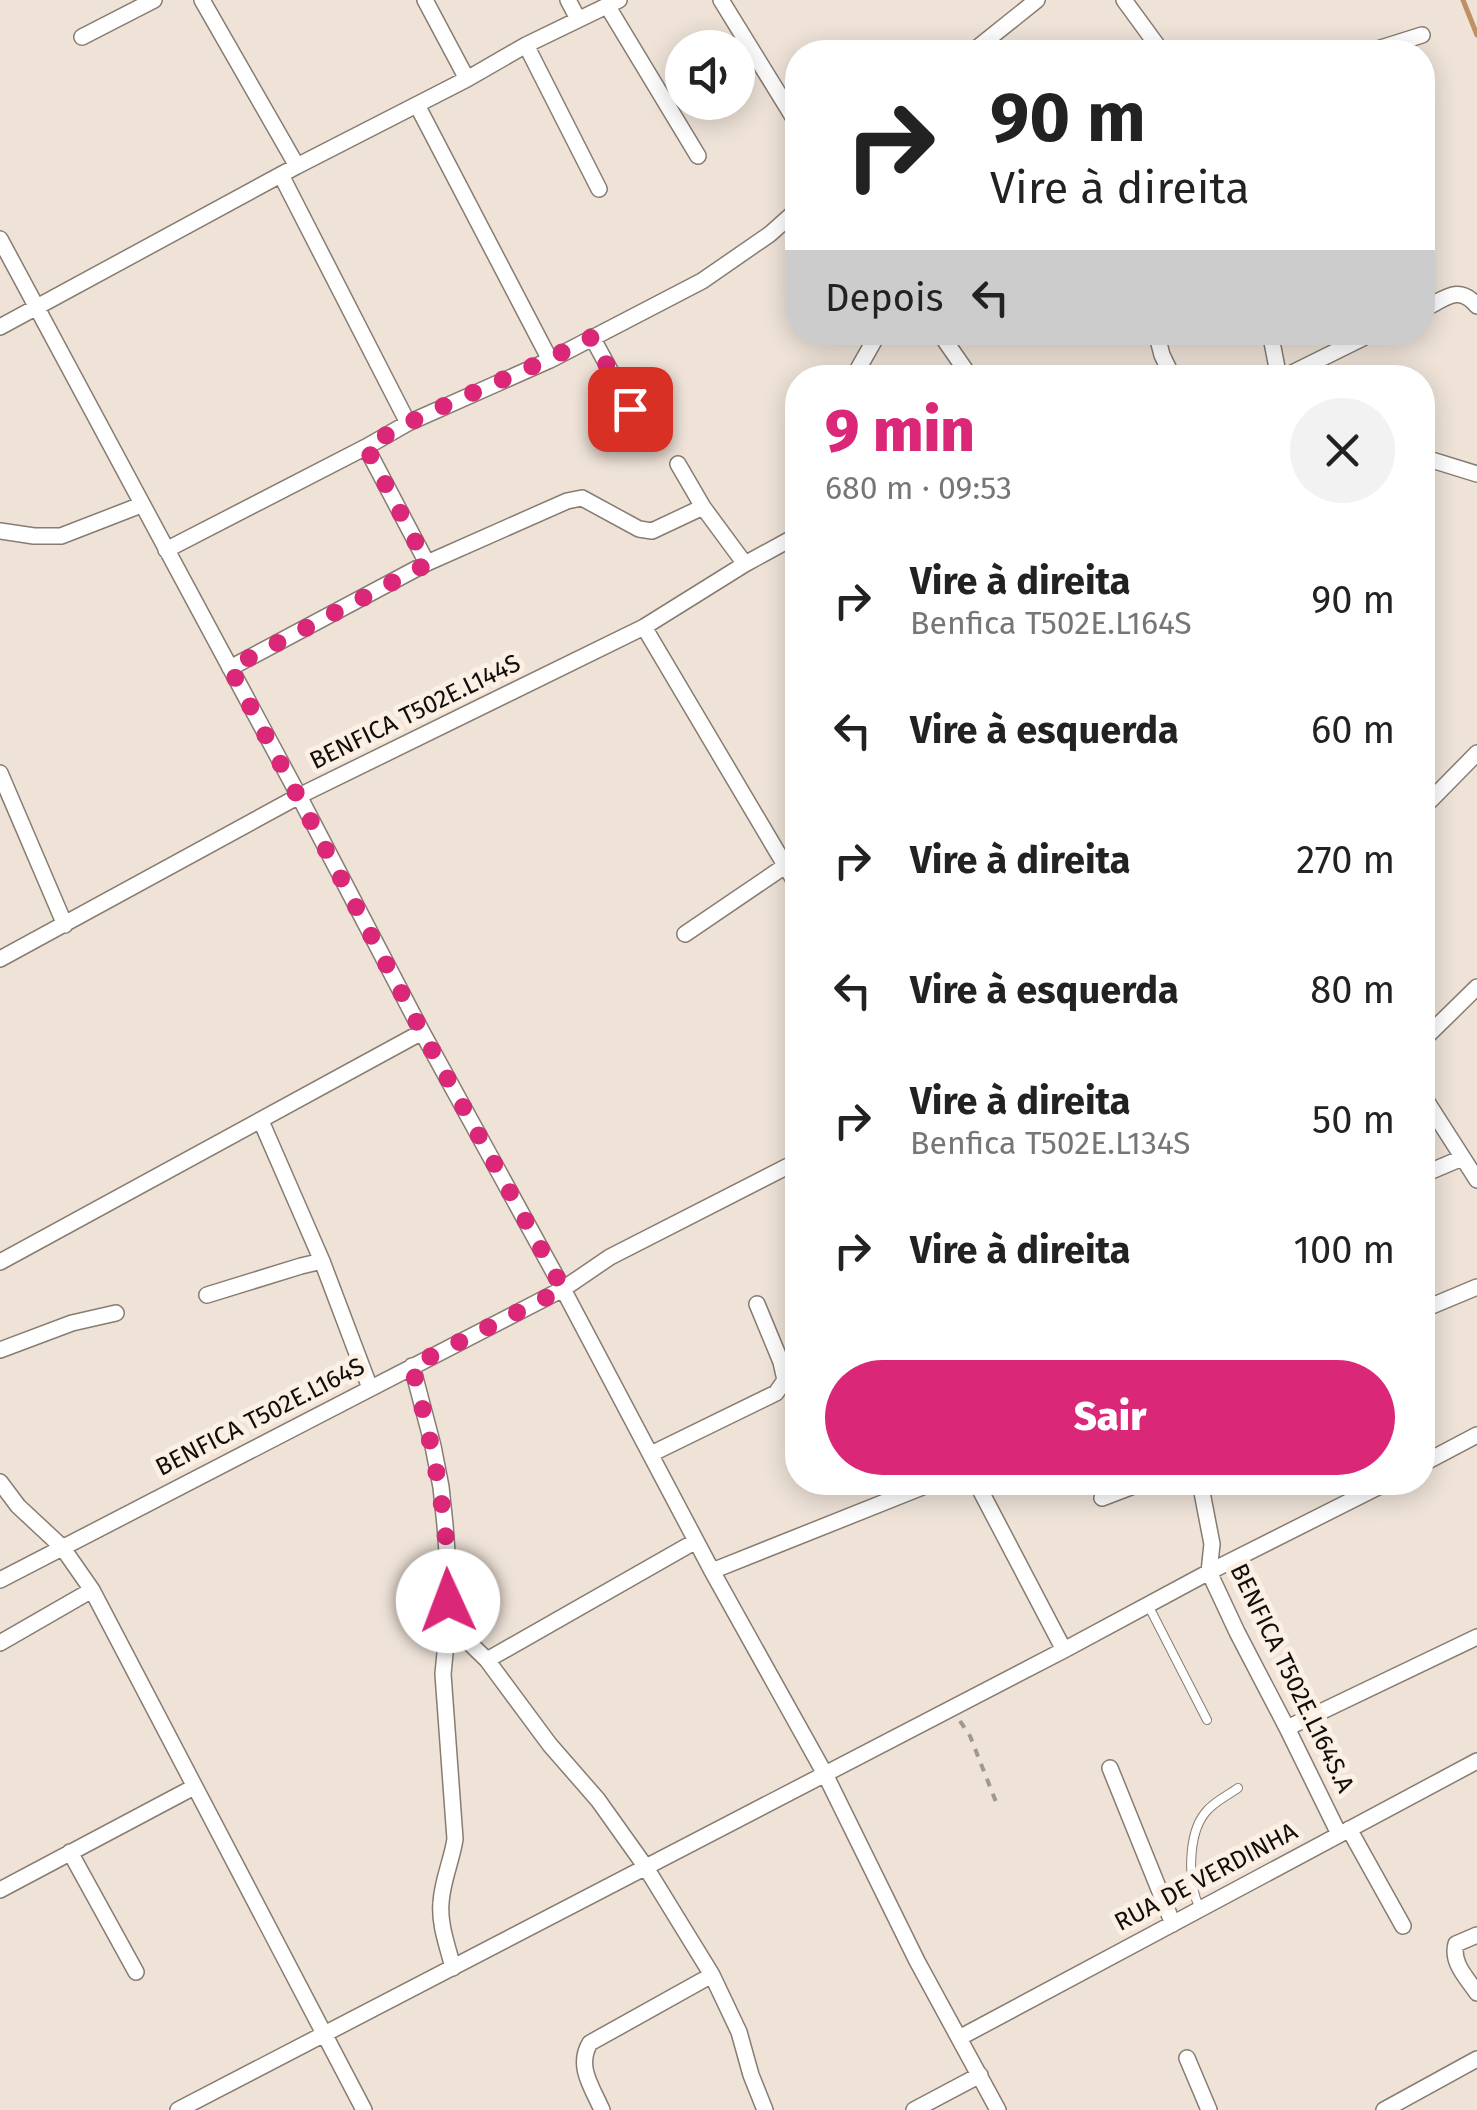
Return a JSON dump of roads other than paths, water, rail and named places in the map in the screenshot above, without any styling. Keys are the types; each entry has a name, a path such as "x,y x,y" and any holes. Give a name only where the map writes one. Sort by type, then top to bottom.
{"street":[{"path":"82,36 154,0"},
{"path":"202,0 297,166"},
{"path":"425,0 467,79"},
{"path":"568,0 578,19"},
{"path":"721,0 785,105"},
{"path":"991,40 1038,0"},
{"path":"1124,0 1153,40"},
{"path":"0,327 297,166 614,3 698,156"},
{"path":"1406,40 1422,35"},
{"path":"526,46 599,189"},
{"path":"417,105 550,360"},
{"path":"280,175 408,423"},
{"path":"166,550 408,423 550,360 702,281 785,220"},
{"path":"0,239 712,1571 826,1774 917,1961 998,2110"},
{"path":"1435,303 1462,293 1477,306"},
{"path":"592,337 630,409"},
{"path":"1307,365 1348,345"},
{"path":"366,447 427,564"},
{"path":"1435,461 1477,474"},
{"path":"678,464 744,564"},
{"path":"230,668 427,564 567,501 582,498 639,529 652,530 704,507"},
{"path":"0,531 61,536 142,505"},
{"name":"BENFICA T502E.L144S","path":"0,959 299,796 644,627 785,542"},
{"path":"644,627 785,866 685,934"},
{"path":"1435,796 1477,753"},
{"path":"0,773 65,925"},
{"path":"1435,1028 1477,986"},
{"path":"0,1262 422,1032"},
{"path":"1435,1115 1477,1180"},
{"path":"261,1121 322,1261 370,1388"},
{"path":"1435,1169 1462,1158"},
{"name":"BENFICA T502E.L164S","path":"0,1580 563,1289 627,1248 785,1168"},
{"path":"208,1295 322,1261"},
{"path":"1435,1305 1477,1287"},
{"path":"651,1454 776,1393 785,1380 757,1304"},
{"path":"0,1350 72,1322 116,1313"},
{"path":"412,1366 441,1487 449,1579 443,1674 455,1838 441,1902 453,1968"},
{"path":"1435,1458 1476,1438"},
{"path":"0,1482 18,1506 62,1547 92,1590 364,2110"},
{"path":"712,1571 903,1495"},
{"path":"983,1495 1064,1650"},
{"path":"1102,1498 1110,1495"},
{"name":"BENFICA T502E.L164S.A","path":"1203,1495 1212,1544 1209,1572 1236,1632 1344,1832 1402,1926"},
{"path":"178,2110 1362,1495"},
{"path":"487,1660 696,1541"},
{"path":"0,1644 92,1590"},
{"path":"448,1622 487,1660 645,1866 712,1975 740,2032 765,2110"},
{"path":"1288,1728 1477,1637"},
{"name":"RUA DE VERDINHA","path":"960,2038 1477,1760"},
{"path":"1110,1768 1173,1924"},
{"path":"0,1890 194,1787"},
{"path":"70,1852 136,1972"},
{"path":"1477,1935 1456,1944 1454,1951 1457,1964 1477,1993"},
{"path":"602,2110 583,2066 590,2043 712,1975"},
{"path":"1187,2058 1209,2110"},
{"path":"1384,2110 1477,2059"},
{"path":"914,2110 980,2075"}],"lane":[{"path":"1148,1605 1208,1720"},
{"path":"1200,1909 1194,1898 1191,1873 1196,1826 1206,1810 1238,1788"}],"waterway":[{"path":"1463,0 1477,35"}]}
